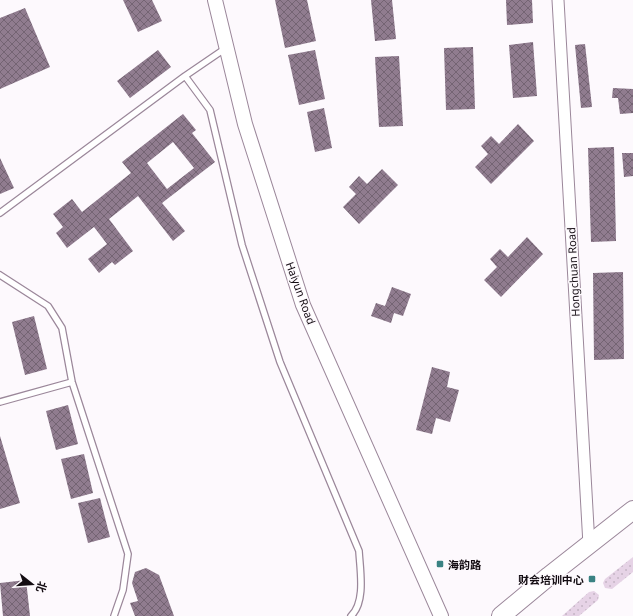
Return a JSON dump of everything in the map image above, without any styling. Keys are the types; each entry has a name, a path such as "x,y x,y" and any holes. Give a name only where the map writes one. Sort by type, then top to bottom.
{"main road":[{"path":"501,616 633,510"}],"street":[{"name":"Haiyun Road","path":"215,0 245,124 303,305 441,616"},
{"name":"Hongchuan Road","path":"558,0 589,545"}],"lane":[{"path":"0,213 185,76 227,48"},
{"path":"185,76 210,110 242,245 280,362 359,551 362,585 356,611 351,616"},
{"path":"0,275 48,306 62,328 72,382 128,554 123,590 114,616"},
{"path":"0,402 72,382"}],"shaded area":[{"path":"633,557 633,572 612,589 605,588 603,583 605,579"},
{"path":"594,591 599,595 598,600 579,616 562,616 589,592"}],"building":[{"path":"123,0 152,0 162,21 138,32"},
{"path":"275,0 307,0 316,41 285,48"},
{"path":"371,0 392,0 396,39 375,41"},
{"path":"506,0 532,0 533,23 507,25"},
{"path":"25,8 50,67 0,89 0,18"},
{"path":"533,42 537,96 513,98 509,45"},
{"path":"585,44 592,107 581,108 575,45"},
{"path":"473,47 475,109 446,110 444,48"},
{"path":"158,50 171,67 130,98 117,81"},
{"path":"315,50 325,99 299,105 288,55"},
{"path":"399,56 403,126 379,127 375,57"},
{"path":"613,88 633,89 633,113 620,114 618,98 612,98"},
{"path":"324,108 332,148 315,152 307,112"},
{"path":"183,114 196,130 192,133 215,162 162,203 185,231 173,241 138,196 109,219 133,251 115,265 112,262 99,273 88,259 107,244 94,227 67,248 56,233 63,227 53,214 72,199 82,212 131,173 122,162","holes":["173,142 194,168 167,189 147,163"]},
{"path":"518,124 534,141 491,184 475,167 488,154 481,146 491,136 499,144"},
{"path":"614,147 616,241 591,242 588,148"},
{"path":"622,153 633,153 633,176 624,177"},
{"path":"0,158 14,188 0,194"},
{"path":"382,169 398,185 359,224 343,207 356,194 349,187 359,176 367,184"},
{"path":"527,237 543,254 501,297 484,280 497,267 490,259 500,249 508,257"},
{"path":"623,272 624,359 594,360 593,273"},
{"path":"392,287 411,294 403,316 394,313 391,323 371,316 376,303 385,306"},
{"path":"34,316 47,369 25,375 12,322"},
{"path":"432,367 450,372 447,387 459,390 450,422 436,418 432,434 416,430"},
{"path":"68,405 78,444 56,450 46,411"},
{"path":"0,436 20,503 0,509"},
{"path":"84,454 93,493 71,499 61,459"},
{"path":"100,498 110,537 88,543 78,503"},
{"path":"146,568 159,575 174,616 135,616 130,603 138,601 132,583 135,572"},
{"path":"26,580 30,616 3,616 0,583"}],"place":[{"name":"海韵路","path":"440,564"},
{"name":"财会培训中心","path":"592,579"}]}
